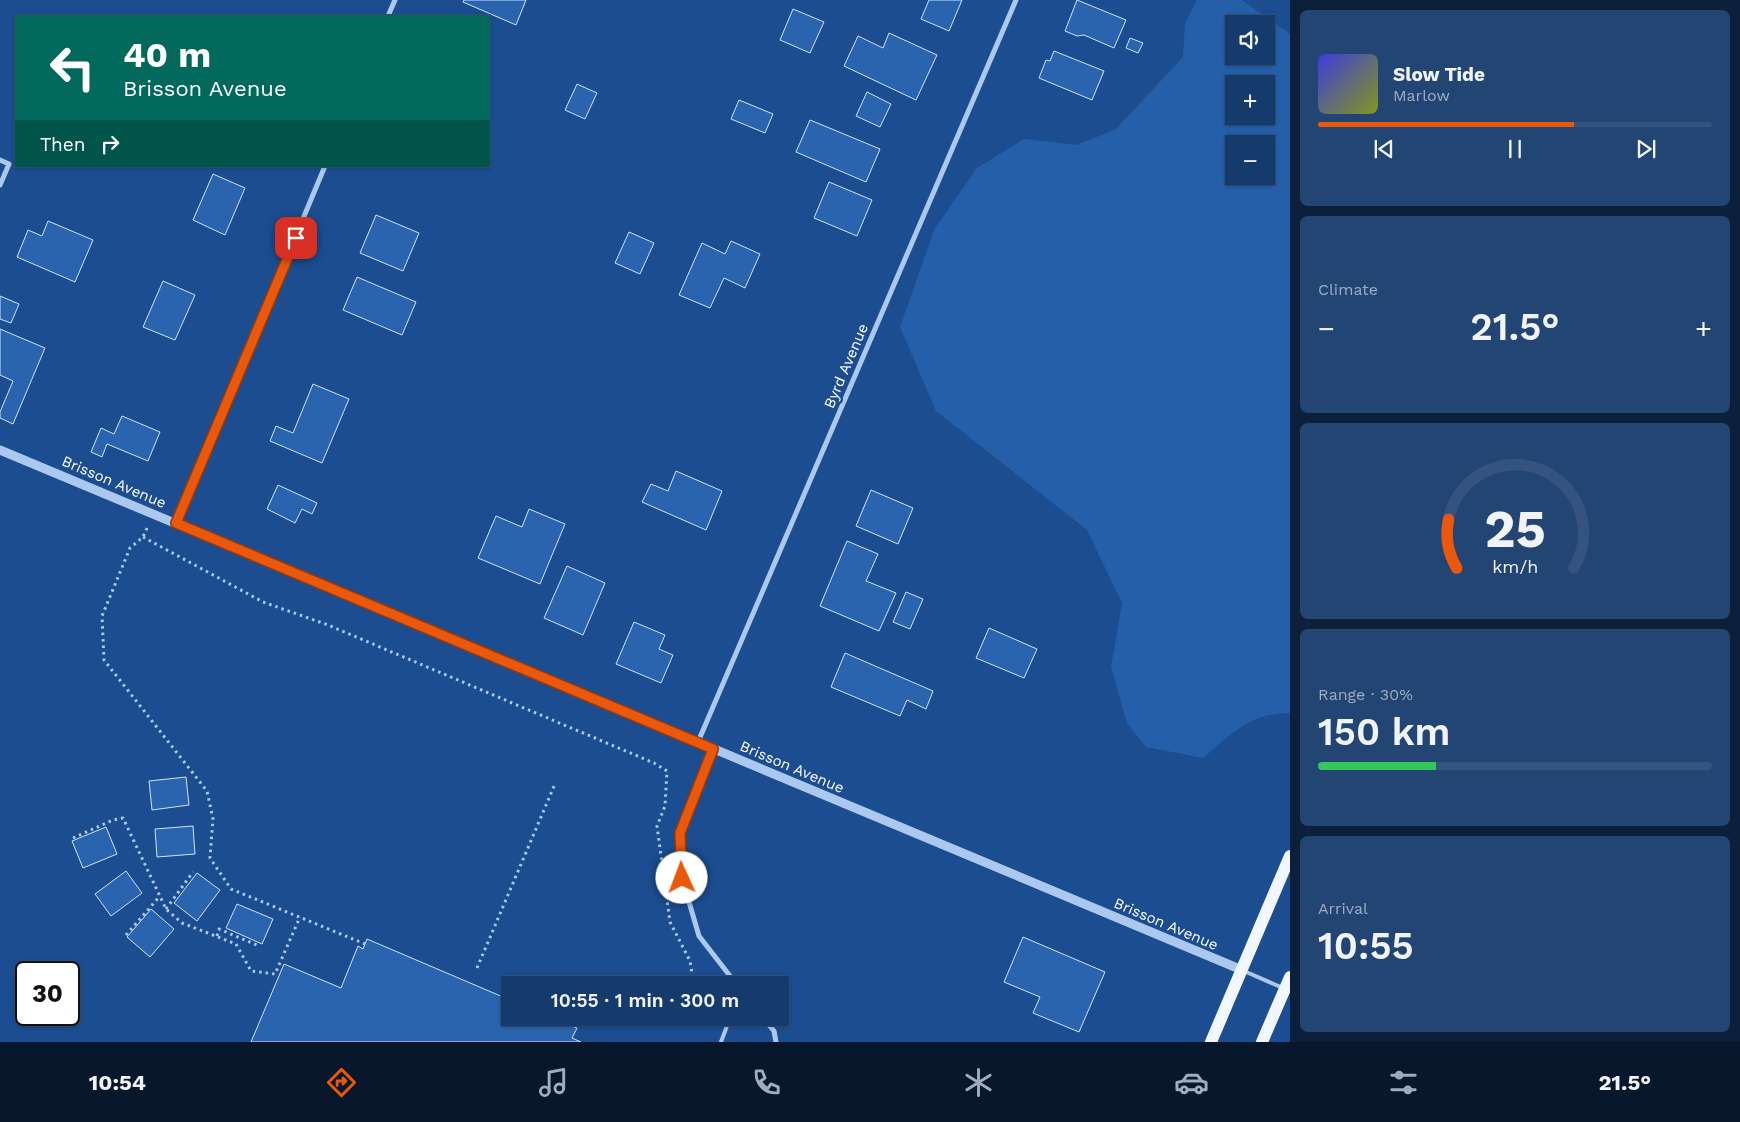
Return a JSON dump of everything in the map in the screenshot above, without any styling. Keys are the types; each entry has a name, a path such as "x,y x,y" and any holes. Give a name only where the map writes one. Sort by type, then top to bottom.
{"main road":[{"path":"1211,1042 1290,856"},
{"path":"1262,1042 1288,985"}],"street":[{"path":"388,15 395,0"},
{"name":"Byrd Avenue","path":"698,742 1016,0"},
{"path":"0,160 9,164 0,185"},
{"path":"176,523 325,167"},
{"name":"Brisson Avenue","path":"0,450 1242,970"},
{"path":"713,749 680,833 682,878 699,936 730,976"},
{"path":"770,1026 774,1031 776,1042"}],"lane":[{"path":"1242,970 1288,985"},
{"path":"721,1042 727,1026"}],"path":[{"path":"154,514 143,537 130,548 102,616 104,660 207,790 213,819 210,858 231,889 365,944"},
{"path":"143,537 263,602 335,629 654,763 667,772 665,806 657,826 670,922 690,961 692,976"},
{"path":"477,968 555,784"},
{"path":"73,838 113,820 123,818 166,909 182,923 236,944 251,971 275,974 300,917"},
{"path":"166,909 193,872"},
{"path":"126,935 160,896"},
{"path":"217,936 219,929 259,946"}],"shaded area":[{"path":"1197,0 1242,0 1263,15 1225,15 1225,65 1275,65 1275,23 1290,34 1290,713 1263,717 1242,726 1203,758 1146,747 1127,723 1111,667 1122,603 1087,530 936,411 900,327 935,228 977,168 1024,139 1077,145 1116,129 1183,57 1185,24"}],"building":[{"path":"464,0 526,0 516,25 463,2"},
{"path":"929,0 962,0 949,31 921,19"},
{"path":"1077,0 1126,20 1114,48 1084,35 1077,36 1065,31"},
{"path":"793,9 824,22 810,53 780,40"},
{"path":"889,33 937,55 916,100 844,66 858,36 883,48"},
{"path":"1130,38 1143,43 1138,53 1126,48"},
{"path":"1054,51 1104,71 1092,100 1039,78 1046,60 1050,61"},
{"path":"577,84 597,93 585,119 565,110"},
{"path":"867,92 891,104 880,127 856,116"},
{"path":"739,100 773,114 765,133 731,119"},
{"path":"810,120 880,149 866,182 796,152"},
{"path":"213,174 245,188 225,235 193,220"},
{"path":"829,182 872,200 857,236 814,218"},
{"path":"376,215 419,233 403,271 360,253"},
{"path":"48,221 93,240 75,282 17,257 28,230 42,236"},
{"path":"629,232 654,243 640,274 615,263"},
{"path":"731,241 760,254 745,288 724,278 710,308 679,295 702,243 725,254"},
{"path":"357,277 416,302 402,335 343,310"},
{"path":"163,281 195,295 175,340 143,327"},
{"path":"0,296 19,304 11,323 0,319"},
{"path":"0,329 45,348 13,424 0,418 0,412 13,381 0,375"},
{"path":"313,384 349,399 322,463 270,441 276,426 293,433"},
{"path":"122,416 160,432 148,461 107,444 102,457 91,452 101,428 114,434"},
{"path":"676,471 722,491 706,530 642,502 651,484 668,491"},
{"path":"278,485 317,503 312,514 302,509 295,523 267,509"},
{"path":"871,490 913,508 898,544 856,526"},
{"path":"529,509 565,524 540,584 478,558 496,516 522,527"},
{"path":"847,541 878,554 866,581 896,593 879,631 820,606"},
{"path":"567,566 605,583 583,635 544,618"},
{"path":"906,592 923,599 910,629 893,622"},
{"path":"634,622 665,635 659,649 673,655 661,683 616,664"},
{"path":"989,628 1037,649 1024,678 976,658"},
{"path":"845,653 933,691 926,709 907,700 900,716 831,687"},
{"path":"186,777 189,805 152,810 149,781"},
{"path":"193,826 195,854 157,857 155,829"},
{"path":"106,827 117,854 83,868 72,841"},
{"path":"126,871 142,893 111,916 95,894"},
{"path":"197,873 220,890 197,921 174,903"},
{"path":"237,904 273,919 262,944 226,928"},
{"path":"151,909 174,929 150,957 127,937"},
{"path":"1023,937 1105,972 1079,1032 1033,1013 1040,997 1004,982"},
{"path":"367,939 501,996 501,1026 572,1026 577,1028 572,1038 581,1042 251,1042 284,964 341,988 358,946 363,949"}],"route":[{"path":"296,238 176,523 713,749 680,833 682,878"}]}
